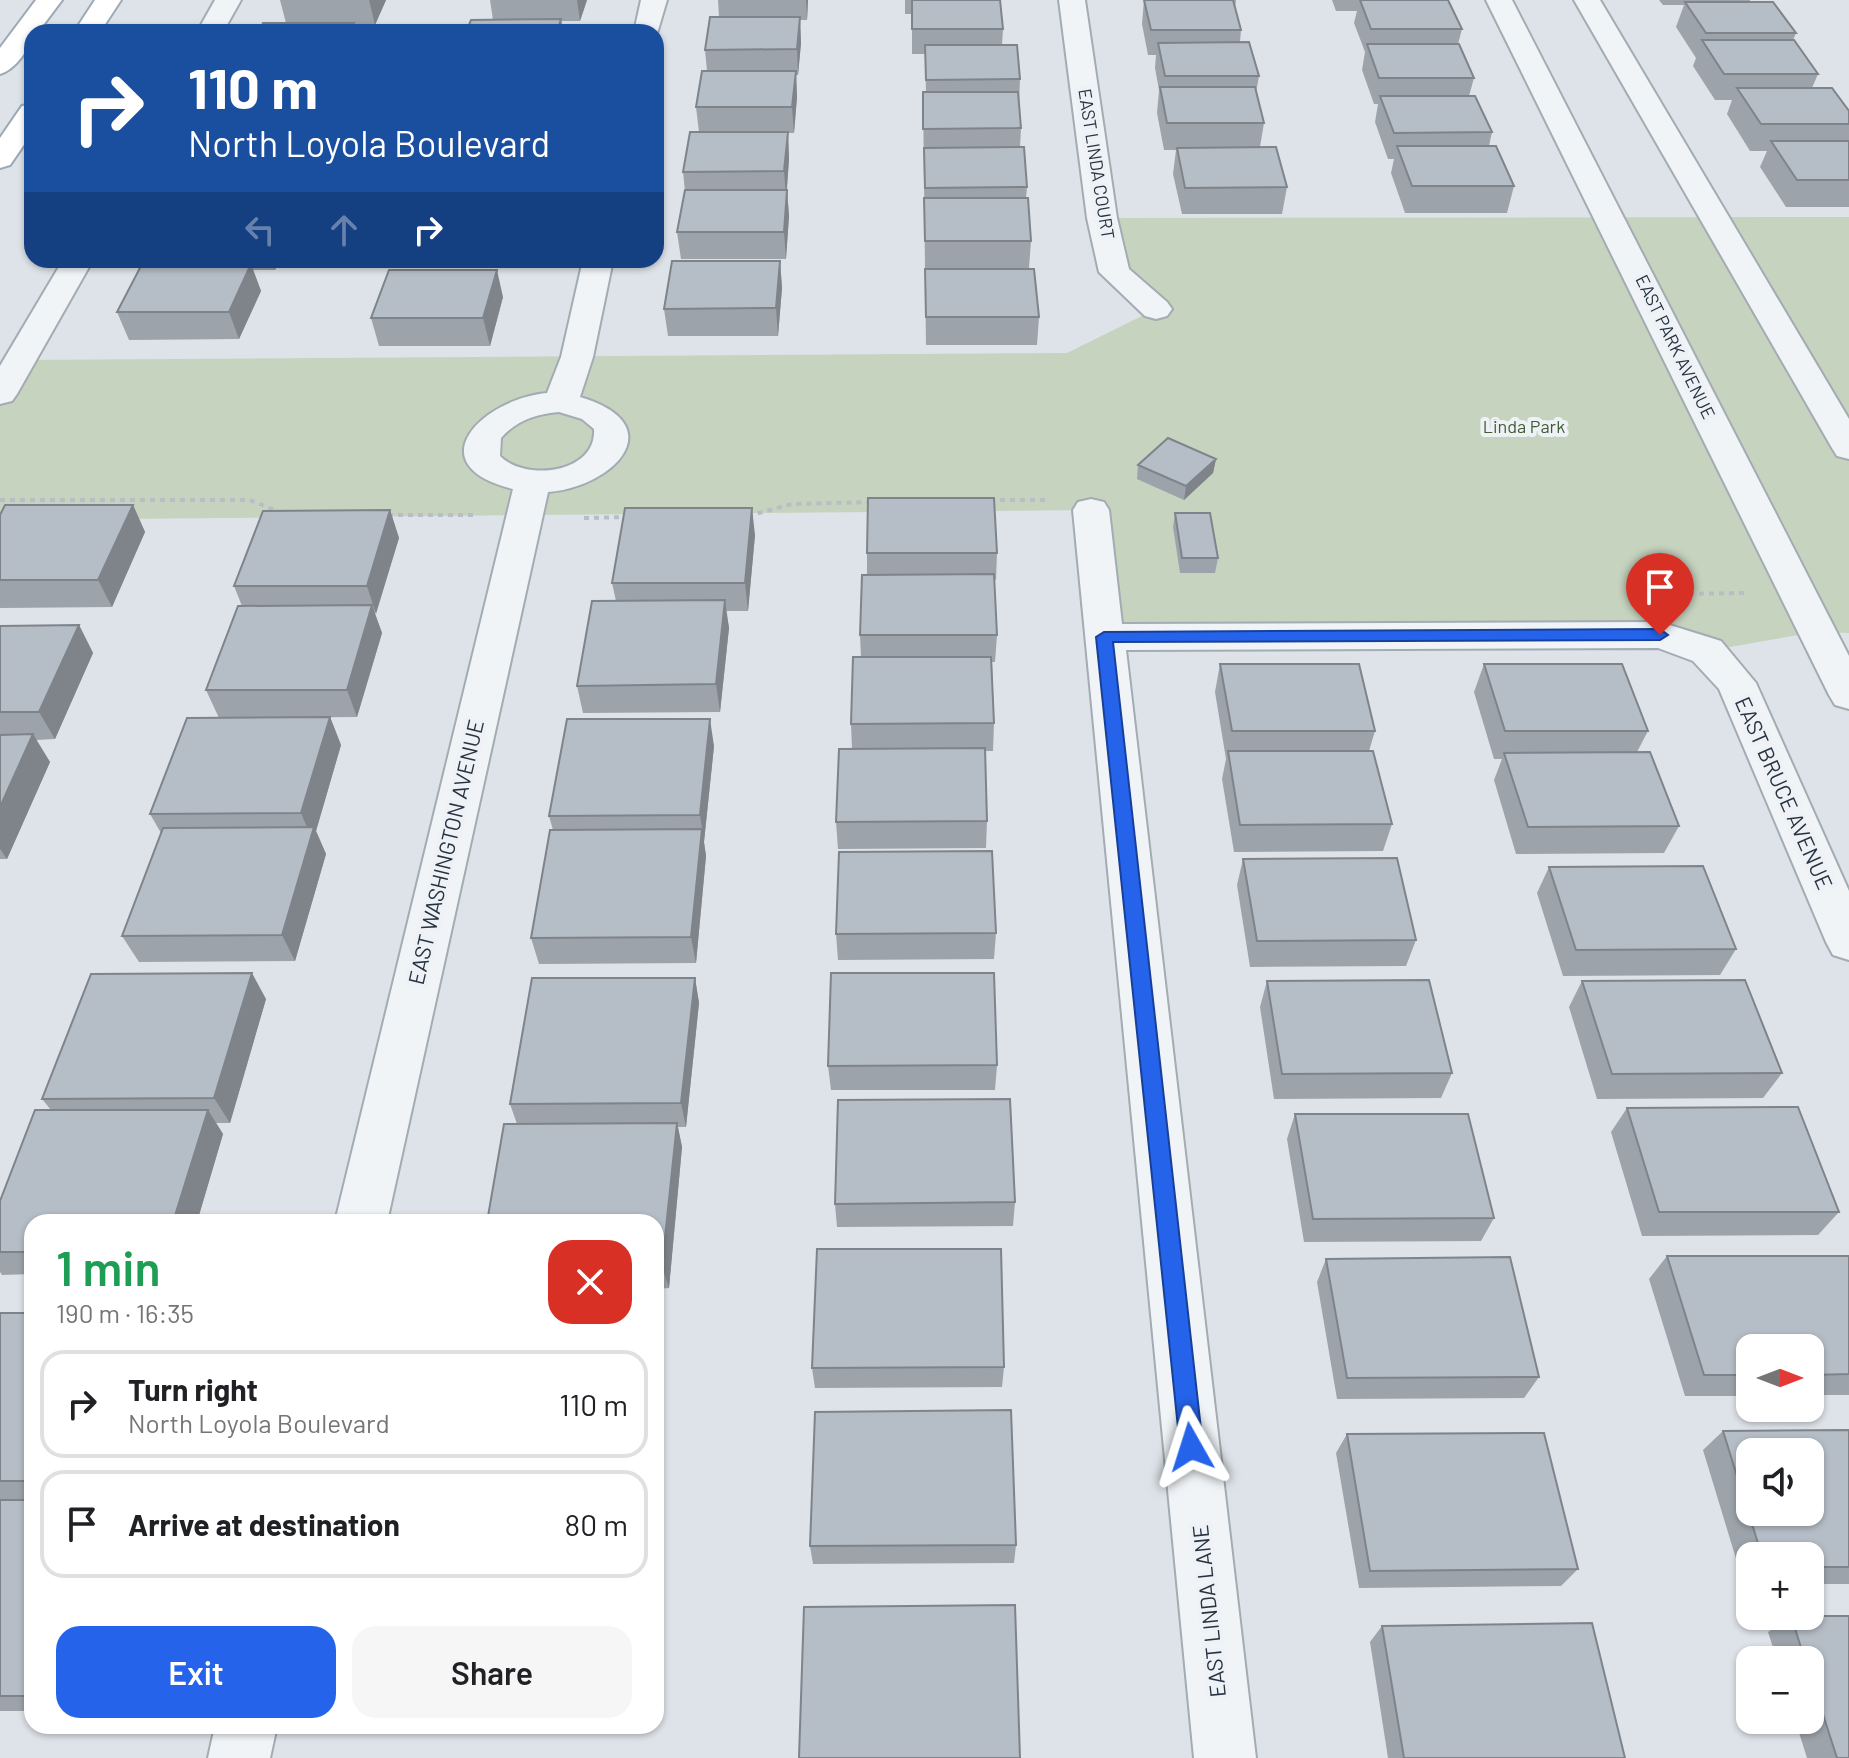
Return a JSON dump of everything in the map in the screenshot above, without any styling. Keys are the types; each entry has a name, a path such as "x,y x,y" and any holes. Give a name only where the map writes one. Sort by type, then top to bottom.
{"main road":[{"path":"31,24 49,0"},
{"path":"92,24 108,0"},
{"path":"0,66 24,34"},
{"path":"0,159 24,124"}],"street":[{"path":"214,24 228,0"},
{"path":"649,24 654,0"},
{"name":"EAST LINDA COURT","path":"1072,0 1102,218 1114,272 1156,309"},
{"name":"EAST PARK AVENUE","path":"1499,0 1849,695"},
{"path":"1587,0 1849,448"},
{"path":"0,394 73,268"},
{"path":"561,402 577,357 596,268"},
{"path":"561,402 582,405 603,415 612,428 614,438 607,454 592,468 528,500 512,479 486,464 481,452 483,437 491,426 508,413 527,406 561,402"},
{"name":"EAST WASHINGTON AVENUE","path":"363,1214 528,500"},
{"name":"EAST LINDA LANE","path":"1076,505 1104,637 1225,1758"},
{"name":"EAST BRUCE AVENUE","path":"1104,637 1660,635 1707,651 1736,683 1849,942"},
{"path":"239,1758 244,1734"}],"path":[{"path":"0,500 250,500 288,515"},
{"path":"379,515 471,515 528,500 645,517"},
{"path":"989,500 1076,505"},
{"path":"738,516 753,516 792,504 883,502"},
{"path":"1668,594 1747,593"}],"green space":[{"name":"Linda Park","path":"1849,217 1849,633 1816,632 1707,651 1660,635 1104,637 1090,510 0,520 0,394 20,360 1067,353 1156,309 1114,272 1102,218"}],"building":[{"path":"912,0 1000,0 1003,29 912,29"},
{"path":"1144,0 1233,0 1241,30 1151,30"},
{"path":"1360,0 1448,0 1462,29 1371,29"},
{"path":"1685,2 1773,2 1796,33 1706,33"},
{"path":"710,17 800,17 797,49 705,50"},
{"path":"561,19 559,24 469,24 471,20"},
{"path":"263,23 354,23 353,24"},
{"path":"1702,40 1794,40 1818,74 1724,74"},
{"path":"1249,42 1259,76 1165,76 1158,43"},
{"path":"1367,44 1459,44 1474,78 1379,78"},
{"path":"925,45 1017,45 1020,79 926,80"},
{"path":"702,71 796,71 792,107 696,107"},
{"path":"1160,87 1255,87 1264,123 1167,123"},
{"path":"1737,88 1832,88 1849,111 1849,124 1761,124"},
{"path":"923,92 1018,92 1021,128 923,129"},
{"path":"1380,96 1475,96 1492,132 1394,133"},
{"path":"690,132 788,132 784,171 683,172"},
{"path":"1771,141 1849,141 1849,180 1797,180"},
{"path":"1397,146 1496,146 1514,186 1412,186"},
{"path":"1024,147 1027,187 925,188 924,148"},
{"path":"1276,147 1287,187 1185,188 1177,148"},
{"path":"685,190 787,190 784,232 677,232"},
{"path":"924,198 1028,198 1031,241 925,241"},
{"path":"672,261 780,261 776,308 664,309"},
{"path":"140,268 249,268 229,312 117,312"},
{"path":"925,269 1034,269 1039,317 926,317"},
{"path":"389,270 497,270 483,318 371,318"},
{"path":"1168,438 1216,459 1186,486 1138,465"},
{"path":"868,498 994,498 997,553 867,553"},
{"path":"5,505 133,505 98,580 0,580 0,515"},
{"path":"625,508 752,508 745,583 612,583"},
{"path":"390,510 367,586 234,586 263,511"},
{"path":"1175,513 1210,513 1218,558 1182,558"},
{"path":"994,574 997,635 860,635 862,575"},
{"path":"725,600 716,684 577,686 592,601"},
{"path":"372,605 347,690 206,690 238,606"},
{"path":"79,625 39,712 0,712 0,626"},
{"path":"853,657 991,657 994,723 851,724"},
{"path":"1220,664 1359,664 1375,731 1232,731"},
{"path":"1484,664 1622,664 1648,731 1505,731"},
{"path":"330,717 301,813 150,814 187,718"},
{"path":"567,719 710,719 700,815 549,816"},
{"path":"33,734 0,807 0,735"},
{"path":"985,748 987,821 836,822 839,749"},
{"path":"1228,751 1373,751 1392,824 1240,825"},
{"path":"1650,752 1679,826 1528,827 1504,753"},
{"path":"314,827 282,935 122,936 163,828"},
{"path":"702,829 691,937 531,938 550,830"},
{"path":"992,851 996,933 836,934 839,852"},
{"path":"1397,858 1416,940 1257,941 1243,859"},
{"path":"1703,866 1736,949 1576,950 1549,867"},
{"path":"252,973 214,1098 42,1099 91,974"},
{"path":"831,973 994,973 997,1065 828,1066"},
{"path":"532,978 695,978 681,1103 510,1104"},
{"path":"1429,980 1452,1073 1282,1074 1267,981"},
{"path":"1745,980 1782,1073 1612,1074 1582,981"},
{"path":"1010,1099 1015,1202 835,1204 838,1100"},
{"path":"1798,1107 1839,1212 1659,1212 1627,1108"},
{"path":"35,1110 208,1110 176,1214 24,1214 24,1252 0,1252 0,1201"},
{"path":"1295,1114 1468,1114 1494,1218 1313,1219"},
{"path":"677,1123 664,1247 664,1214 488,1214 504,1124"},
{"path":"817,1249 1001,1249 1004,1367 812,1368"},
{"path":"1667,1256 1849,1256 1849,1374 1824,1375 1824,1334 1736,1334 1736,1375 1704,1375"},
{"path":"1510,1257 1539,1377 1347,1378 1326,1259"},
{"path":"0,1313 24,1313 24,1481 0,1481"},
{"path":"1011,1410 1016,1545 810,1546 815,1412"},
{"path":"1849,1430 1849,1567 1824,1567 1824,1542 1758,1542 1753,1526 1824,1526 1824,1438 1736,1438 1736,1473 1723,1431"},
{"path":"1544,1433 1578,1569 1370,1571 1347,1434"},
{"path":"0,1500 24,1500 24,1696 0,1696"},
{"path":"1015,1605 1020,1758 799,1758 804,1607"},
{"path":"1824,1616 1849,1616 1849,1758 1837,1758 1824,1718 1824,1646 1801,1646 1795,1630 1824,1630"},
{"path":"1592,1623 1625,1758 1404,1758 1382,1626"}],"route":[{"path":"1191,1447 1104,637 1660,635"}]}
